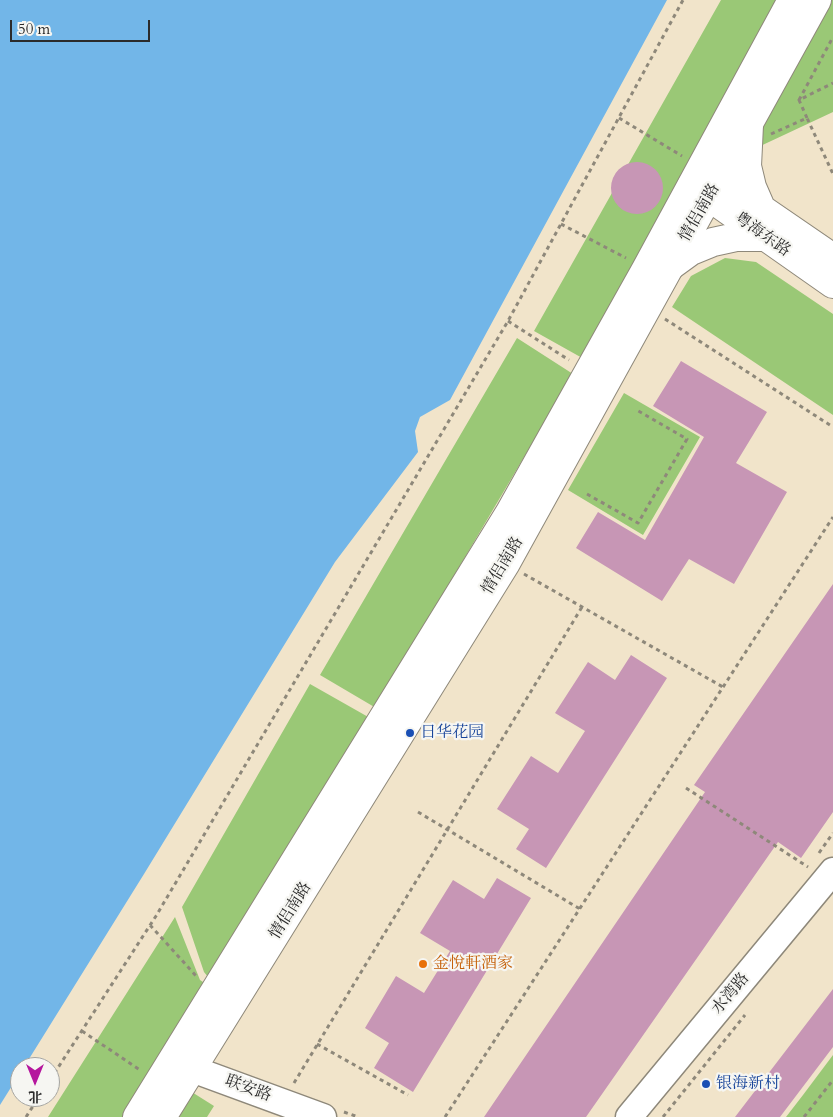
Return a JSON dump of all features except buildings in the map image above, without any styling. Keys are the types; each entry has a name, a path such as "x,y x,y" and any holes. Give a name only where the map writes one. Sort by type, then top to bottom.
{"main road":[{"name":"情侣南路","path":"162,1117 176,1070 217,990 510,512 589,372 658,268 706,182 792,0"},
{"name":"情侣南路","path":"706,182 761,130 817,0"},
{"path":"761,130 747,166 752,188 762,210"},
{"name":"粤海东路","path":"706,182 762,210 833,258"},
{"name":"粤海东路","path":"706,182 765,237 833,284"},
{"path":"658,268 713,242 736,237 765,237"},
{"name":"情侣南路","path":"137,1117 176,1070 506,563 648,308 658,268"}],"street":[{"name":"水湾路","path":"629,1117 821,869"},
{"name":"联安路","path":"176,1070 323,1117"}],"path":[{"path":"60,1065 150,925 508,321 684,0"},
{"path":"799,100 833,37"},
{"path":"799,100 833,83"},
{"path":"799,100 833,174"},
{"path":"619,118 706,182"},
{"path":"761,130 807,118"},
{"path":"561,224 658,268"},
{"path":"648,308 833,427"},
{"path":"508,321 589,372"},
{"path":"587,494 638,523 687,439 636,409"},
{"path":"445,1117 833,517"},
{"path":"506,563 723,686"},
{"path":"290,1090 582,607"},
{"path":"686,788 821,869"},
{"path":"418,812 580,909"},
{"path":"150,925 198,979 217,990"},
{"path":"82,1031 138,1069 176,1070"},
{"path":"318,1044 408,1094"},
{"path":"804,1117 833,1080"}],"green space":[{"path":"721,0 786,0 584,359 534,331"},
{"path":"825,0 833,0 833,112 754,149 755,128"},
{"path":"725,258 756,262 833,314 833,415 672,307 691,276"},
{"path":"517,338 573,374 376,708 320,675"},
{"path":"624,393 700,437 643,535 568,490"},
{"path":"310,684 370,718 208,977 204,972 182,907"},
{"path":"175,917 200,980 206,984 124,1117 48,1117 54,1107 60,1107 60,1098"},
{"path":"833,1055 833,1117 786,1117 803,1095"},
{"path":"187,1089 214,1106 207,1117 169,1117"}],"water":[{"path":"0,0 667,0 450,400 420,417 415,431 418,452 335,562 30,1057 10,1057 10,1089 0,1105"}],"place":[{"name":"日华花园","path":"410,733"},
{"name":"金悅軒酒家","path":"423,964"},
{"name":"银海新村","path":"706,1084"}]}
